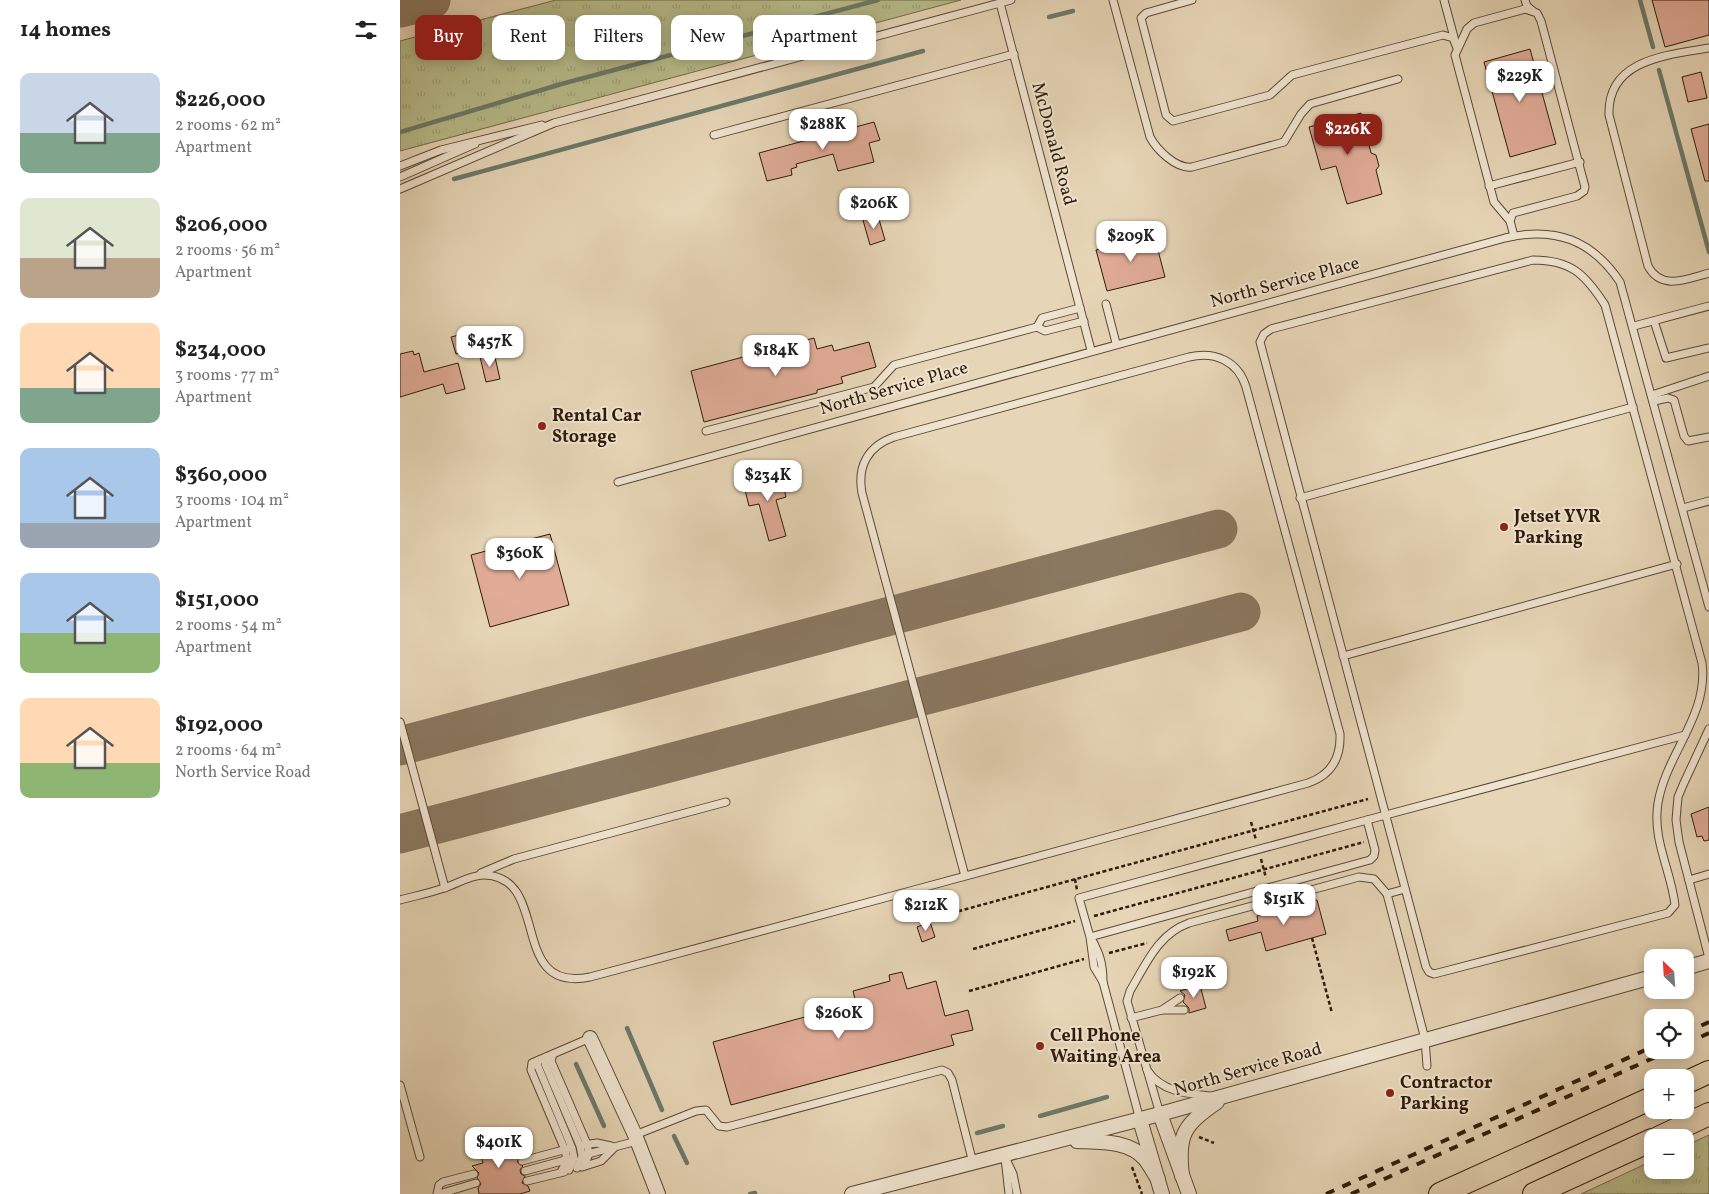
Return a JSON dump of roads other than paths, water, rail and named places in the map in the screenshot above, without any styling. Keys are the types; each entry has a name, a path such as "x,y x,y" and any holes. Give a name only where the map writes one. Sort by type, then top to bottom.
{"main road":[{"path":"1694,1079 1709,1072"},
{"path":"1440,1194 1644,1102"},
{"path":"1677,1129 1709,1114"},
{"path":"1534,1194 1644,1144"}],"street":[{"path":"1694,965 1709,959"},
{"name":"North Service Road","path":"852,1194 1140,1120 1644,979"},
{"path":"590,1038 636,1138 658,1194"},
{"path":"1182,1176 1181,1156 1188,1125 1193,1118 1224,1097"},
{"path":"1160,1114 1189,1194"},
{"path":"1140,1120 1162,1194"},
{"path":"1063,1140 1112,1142 1127,1148 1144,1157 1158,1179"}],"lane":[{"path":"400,189 554,123 1012,0"},
{"path":"1113,0 1150,137 1158,148 1182,166 1192,167 1284,142 1301,114 1310,104 1398,79"},
{"path":"1192,0 1146,12 1142,18 1166,115 1173,121 1270,95 1292,74 1443,35 1450,36 1456,45"},
{"path":"1444,0 1456,45 1455,60 1489,186 1494,202 1510,221 1514,236"},
{"path":"1510,221 1512,214 1516,212 1581,194 1585,187 1580,162 1541,21 1527,6 1525,0"},
{"name":"McDonald Road","path":"1000,3 1091,350"},
{"path":"1456,45 1467,29 1474,23 1521,9 1533,11"},
{"path":"1709,48 1669,55 1638,65 1628,71 1616,85 1608,103 1609,115 1652,273 1656,278 1670,282 1709,273"},
{"path":"714,135 1014,54"},
{"path":"400,166 441,150 529,126 554,123"},
{"path":"400,177 496,135"},
{"path":"1489,186 1580,162"},
{"name":"North Service Place","path":"618,482 1116,343 1514,236 1536,232 1562,236 1598,255 1620,282 1634,326 1709,607"},
{"path":"1533,260 1560,262 1570,266 1582,275 1605,305 1633,407 1677,564 1703,672 1701,698 1664,778 1658,805 1657,834 1675,902 1674,907 1668,913 1434,974 1426,968 1300,498 1261,346 1261,338 1271,329 1517,262 1533,260"},
{"path":"1106,304 1116,343"},
{"path":"1634,326 1709,306"},
{"path":"1037,327 1042,318 1080,308"},
{"path":"1654,320 1666,358 1709,348"},
{"path":"706,431 874,386 894,365 1037,327 1045,331 1084,321"},
{"path":"476,875 500,878 513,888 522,900 542,962 559,976 573,980 590,978 1308,783 1329,771 1338,756 1340,734 1246,387 1240,373 1223,358 1206,355 1189,357 894,436 879,443 864,460 860,478 862,494 965,876"},
{"path":"1653,398 1673,390 1683,383 1709,376"},
{"path":"1653,398 1669,398 1674,400 1684,436 1688,441 1709,437"},
{"path":"1300,498 1633,407"},
{"path":"1683,508 1709,501"},
{"path":"1342,656 1677,564"},
{"path":"400,722 446,888"},
{"path":"1709,729 1683,785 1676,810 1676,830 1709,959"},
{"path":"1140,1120 1103,982 1102,959 1090,937 1079,898 1685,735"},
{"path":"400,900 446,888 514,859 726,802"},
{"path":"1090,937 1370,860 1375,853 1367,820"},
{"path":"1689,880 1709,874"},
{"path":"1160,1114 1143,1063 1127,1001 1130,991 1160,941 1180,926 1359,877 1374,879 1387,894 1425,1039 1427,1066"},
{"path":"1387,894 1405,889"},
{"path":"1162,1010 1180,998"},
{"path":"1132,1018 1162,1010 1184,1010"},
{"path":"573,1169 578,1157 576,1147 538,1067 546,1057 590,1038"},
{"path":"546,1057 551,1061 576,1147 578,1157 573,1169"},
{"path":"1143,1063 1155,1079 1168,1088 1188,1094 1224,1097"},
{"path":"525,1171 617,1146 696,1111 706,1110 719,1126 727,1127 942,1070 948,1073 952,1080 973,1163"},
{"path":"400,1085 420,1157"},
{"path":"522,1161 597,1143 617,1146"},
{"path":"527,1181 601,1161 617,1146"},
{"path":"1004,1155 1005,1176 1009,1194"},
{"path":"1004,1155 1013,1174 1018,1194"},
{"path":"474,1174 443,1182 439,1185 438,1194 476,1184"}],"waterway":[{"path":"400,132 565,83 878,0"},
{"path":"1640,0 1653,47"},
{"path":"1049,17 1073,11"},
{"path":"454,179 923,51"},
{"path":"1659,70 1709,252"},
{"path":"627,1028 662,1110"},
{"path":"576,1064 604,1126"},
{"path":"1040,1116 1107,1097"},
{"path":"977,1133 1003,1126"},
{"path":"674,1136 687,1163"},
{"path":"750,1194 755,1193"}],"railway":[{"path":"1694,1029 1709,1022"},
{"path":"1694,1040 1709,1033"},
{"path":"1326,1194 1644,1051"},
{"path":"1351,1194 1651,1059"}],"place":[{"name":"Rental Car Storage","path":"542,426"},
{"name":"Jetset YVR Parking","path":"1504,527"},
{"name":"Cell Phone Waiting Area","path":"1040,1046"},
{"name":"Contractor Parking","path":"1390,1093"}]}
